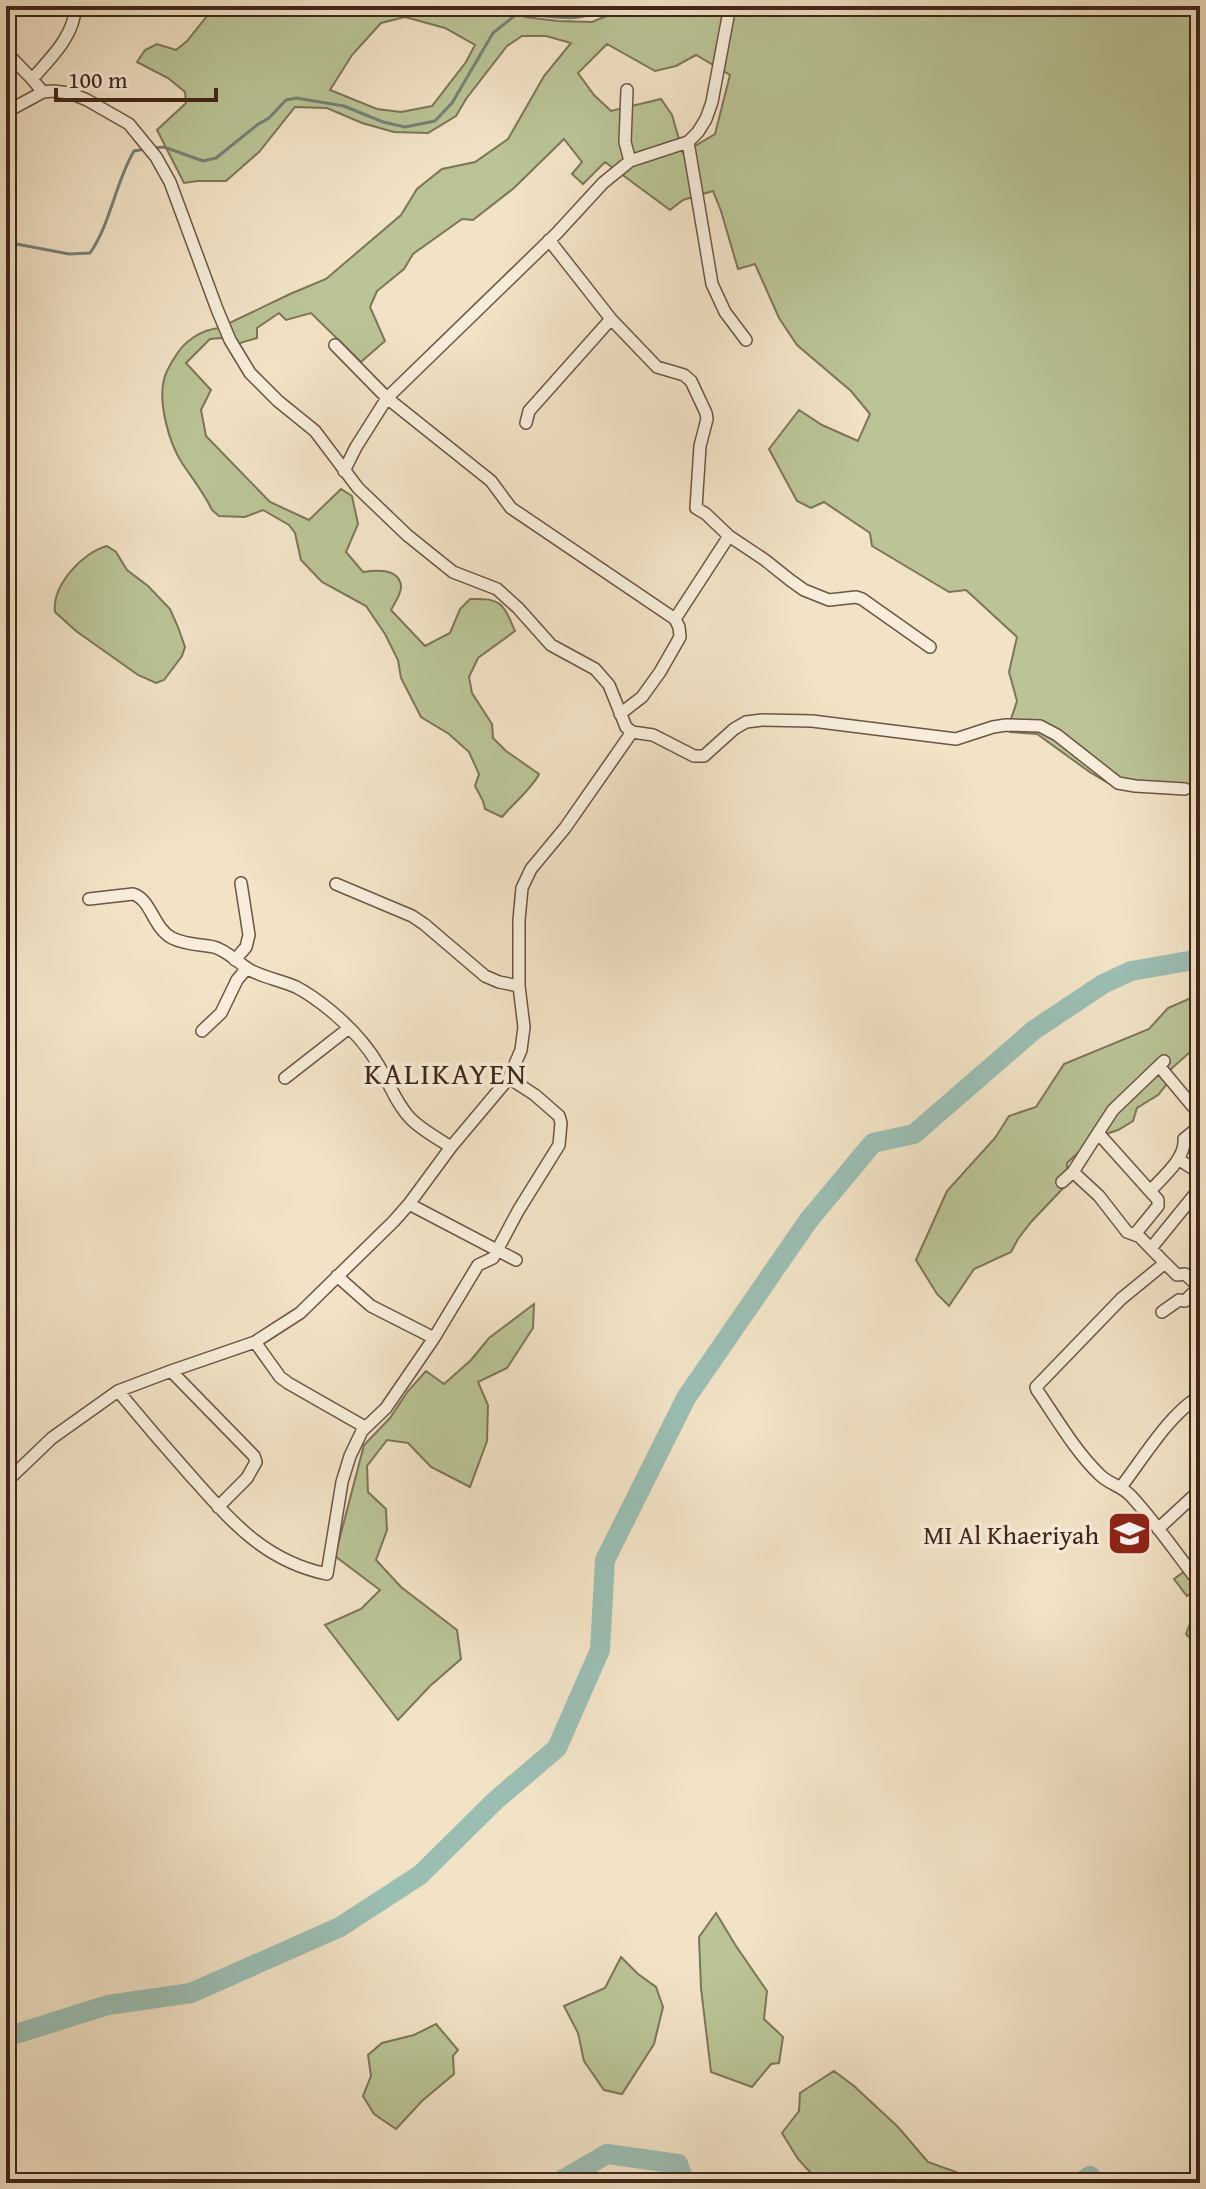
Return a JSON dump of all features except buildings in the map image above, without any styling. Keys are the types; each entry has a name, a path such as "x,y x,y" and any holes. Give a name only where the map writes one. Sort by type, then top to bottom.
{"street":[{"path":"32,79 66,36 74,20 75,6"},
{"path":"344,471 387,398 549,240 583,202 630,161 688,142 698,132 712,102 730,6"},
{"path":"6,52 43,92"},
{"path":"627,90 625,142 630,161"},
{"path":"6,112 43,92 70,93 129,124 156,157 170,182 217,309 242,361 261,385 315,431 344,471 378,509 442,565 497,589 551,645 595,669 609,685 626,727 632,732 653,735 694,756 704,756 734,729 746,722 762,720 812,721 956,739 993,727 1040,726 1057,735 1118,783 1185,789"},
{"path":"688,142 712,284 725,312 746,340"},
{"path":"549,240 611,319 657,367 684,375 691,381 707,419 700,446 696,508 804,590 829,600 862,599 930,647"},
{"path":"526,423 528,413 611,319"},
{"path":"335,345 387,398 491,481 511,508 675,619 680,637 660,672 642,697 620,714"},
{"path":"675,619 729,536"},
{"path":"6,1482 52,1438 118,1391 255,1342 300,1313 409,1204 451,1147 509,1078 524,1038 519,986 519,903 522,888 531,869 565,828 632,732"},
{"path":"235,960 246,947 249,935 241,883"},
{"path":"336,884 412,916 485,976 519,986"},
{"path":"89,899 138,895 161,930 171,937 184,943 213,947 266,978 294,986 313,997 349,1028 377,1063 409,1117 451,1147"},
{"path":"202,1031 221,1013 237,980 247,968"},
{"path":"285,1078 349,1028"},
{"path":"1062,1182 1073,1172 1113,1110 1161,1063 1200,1115"},
{"path":"118,1391 231,1521 268,1552 327,1574 342,1482 350,1456 365,1427 386,1408 434,1338 478,1265 491,1260 498,1250 542,1170 557,1151 561,1123 555,1112 509,1078"},
{"path":"1150,1191 1178,1159 1186,1144 1184,1139 1200,1126"},
{"path":"1098,1133 1159,1202 1138,1228 1138,1236"},
{"path":"1178,1159 1200,1173"},
{"path":"1073,1172 1099,1196 1127,1232 1138,1236 1178,1275 1185,1274 1200,1288 1185,1301 1179,1300 1162,1312"},
{"path":"1152,1247 1200,1188"},
{"path":"409,1204 516,1260"},
{"path":"1165,1263 1121,1299 1036,1387 1080,1452 1106,1480 1121,1487 1200,1584"},
{"path":"337,1276 371,1306 434,1338"},
{"path":"255,1342 288,1383 365,1427"},
{"path":"171,1371 254,1456 256,1462 247,1478 218,1507"},
{"path":"1121,1487 1172,1420 1194,1400 1200,1399"},
{"path":"1158,1529 1200,1490"}],"green space":[{"path":"215,6 521,6 525,17 592,22 631,6 1200,6 1200,792 1155,793 1117,788 1037,734 1010,732 1017,701 1009,672 1017,637 966,590 949,592 872,546 870,533 824,502 811,508 797,501 769,449 799,410 822,425 858,441 870,414 851,391 797,345 779,318 755,264 738,269 713,191 683,200 670,210 605,162 583,184 572,174 582,162 564,139 514,188 473,220 462,219 413,254 404,269 377,291 370,307 385,341 361,362 311,313 286,320 279,313 257,328 257,338 237,344 222,338 210,339 186,363 211,390 201,410 206,436 270,502 309,520 341,489 352,496 358,524 346,552 363,572 386,572 396,576 401,589 391,610 425,646 450,633 460,609 470,599 495,601 504,608 515,631 478,658 469,677 472,693 492,724 493,738 539,774 502,817 485,809 475,786 479,774 469,752 449,734 421,717 401,678 398,660 366,606 322,582 301,560 295,533 289,525 263,510 245,517 219,516 212,510 173,445 164,411 163,389 172,362 194,337 326,279 401,215 417,189 442,169 475,162 508,139 544,76 571,43 546,36 522,36 507,46 456,116 428,133 394,132 327,108 295,107 259,152 226,181 184,183 157,130 186,103 185,92 168,78 137,62 145,50 157,44 176,50","holes":["405,17 445,28 475,45 466,62 432,106 401,112 377,109 330,90 352,55 381,23","607,44 655,71 676,66 696,55 730,75 715,134 683,153 672,115 661,99 611,111 578,73"]},
{"path":"107,546 116,552 127,570 170,609 178,627 185,647 164,680 156,683 138,675 76,631 55,612 58,591 71,571 88,555"},
{"path":"1200,994 1200,1047 1171,1069 1166,1085 1158,1095 1137,1108 1133,1121 1094,1138 1067,1163 1068,1183 1031,1222 1011,1252 974,1269 949,1306 937,1294 916,1260 947,1191 995,1138 1009,1116 1036,1107 1064,1064 1149,1029 1168,1008"},
{"path":"534,1304 533,1328 507,1368 478,1382 488,1405 487,1441 470,1487 431,1467 408,1443 387,1440 367,1466 368,1492 386,1509 387,1530 376,1560 401,1587 457,1630 461,1659 398,1720 325,1625 361,1609 380,1590 335,1556 364,1445 390,1418 426,1371 444,1384 471,1360 489,1338"},
{"path":"1185,1571 1198,1588 1187,1596 1174,1579"},
{"path":"1200,1599 1200,1649 1186,1634"},
{"path":"716,1913 767,1991 764,2019 783,2037 779,2063 771,2064 752,2087 711,2072 701,1988 699,1937"},
{"path":"621,1957 656,1987 663,2007 654,2044 622,2094 604,2090 584,2061 578,2033 564,2006 605,1988"},
{"path":"436,2024 458,2050 453,2056 454,2074 422,2101 396,2129 374,2114 363,2096 371,2076 368,2055 382,2043 414,2035"},
{"path":"834,2071 898,2127 928,2162 967,2176 950,2183 820,2183 798,2159 782,2133 799,2111 800,2093"}],"waterway":[{"path":"153,148 164,147 203,161 216,158 269,118 286,100 296,98 344,106 383,122 405,127 435,121 452,103 493,33 518,13 577,17 614,6"},
{"path":"6,242 69,254 90,253 103,229 134,151 145,149"},
{"path":"6,2037 108,2005 191,1993 340,1927 420,1875 496,1800 557,1748 600,1650 605,1560 686,1398 808,1221 873,1143 914,1134 1034,1030 1103,984 1131,971 1200,959"},
{"path":"557,2183 607,2154 678,2164 685,2183"},
{"path":"1079,2183 1090,2176 1098,2183"}],"place":[{"name":"MI Al Khaeriyah","path":"1130,1534"}],"district":[{"name":"KALIKAYEN","path":"446,1073"}]}
